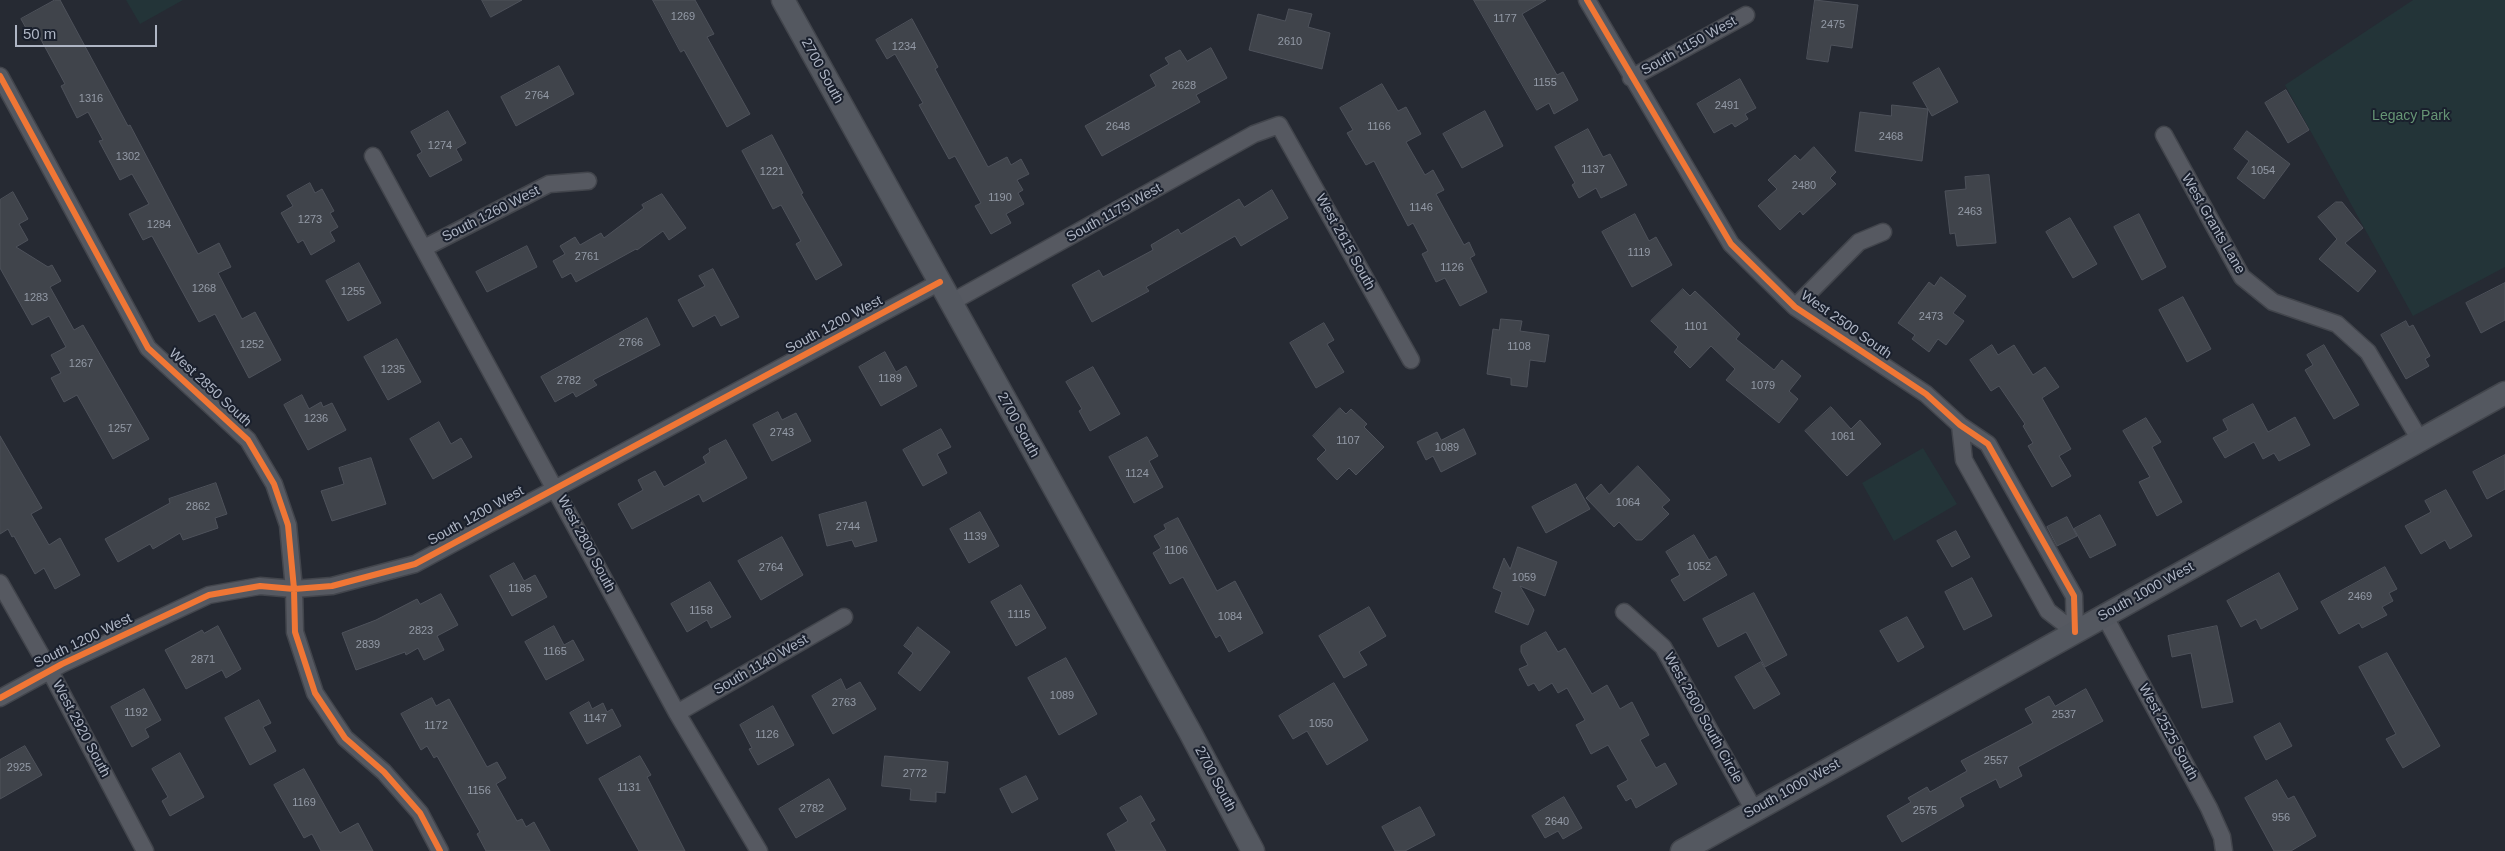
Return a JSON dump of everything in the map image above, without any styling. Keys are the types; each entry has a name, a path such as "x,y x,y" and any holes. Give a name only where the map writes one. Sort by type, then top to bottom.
{"main road":[{"name":"2700 South","path":"783,0 1190,732 1253,851"},
{"name":"South 1000 West","path":"1682,851 2505,393"}],"street":[{"name":"West 2500 South","path":"1587,0 1730,244 1795,307 1926,394 1960,425 1988,444 2074,596 2075,632"},
{"name":"South 1150 West","path":"1631,78 1746,15"},
{"name":"West 2850 South","path":"0,76 148,348 248,440 274,484 288,525 294,589 294,632 315,693 345,738 384,772 420,812 440,851"},
{"name":"South 1175 West","path":"950,303 1254,134 1279,125"},
{"name":"West 2615 South","path":"1279,125 1411,360"},
{"name":"West Grants Lane","path":"2164,135 2242,276 2274,302 2337,324 2368,352 2420,440"},
{"name":"West 2800 South","path":"373,156 677,713 759,851"},
{"name":"South 1260 West","path":"424,248 549,184 588,181"},
{"path":"1795,307 1859,242 1883,232"},
{"name":"South 1200 West","path":"0,698 50,671 209,595 260,586 294,589 332,586 415,564 555,487 940,282"},
{"path":"1960,425 1964,460 2048,611 2075,632"},
{"name":"West 2920 South","path":"0,583 50,671 145,851"},
{"name":"West 2600 South Circle","path":"1624,612 1664,646 1754,810"},
{"name":"West 2525 South","path":"2104,615 2210,808 2222,837 2224,851"},
{"name":"South 1140 West","path":"677,713 844,617"}],"green space":[{"path":"126,0 183,0 140,24"},
{"name":"Legacy Park","path":"2413,0 2505,0 2505,267 2413,316 2285,85"},
{"path":"1923,448 1957,504 1894,541 1862,483"}],"building":[{"path":"55,0 60,0 128,126 130,125 198,254 219,243 231,267 218,273 242,319 255,312 281,360 249,378 215,314 199,322 152,236 143,240 129,214 149,204 132,174 120,180 99,141 103,140 88,112 77,118 61,86 65,84 39,36 32,39 21,19"},
{"path":"482,0 522,0 491,17"},
{"path":"653,0 695,0 714,34 707,37 750,114 727,127 684,50 681,52"},
{"path":"1474,0 1546,0 1522,14 1557,75 1563,72 1578,100 1554,114 1549,103 1537,110"},
{"path":"1815,0 1858,5 1852,48 1831,45 1828,62 1807,59"},
{"path":"1289,9 1312,14 1308,27 1330,33 1322,69 1249,50 1258,14 1285,21"},
{"path":"912,19 938,67 935,69 988,167 1007,157 1011,165 1021,159 1029,174 1017,180 1023,190 1018,193 1024,204 1006,214 1011,223 991,234 975,206 981,203 955,156 949,159 919,105 923,103 895,54 887,59 876,40"},
{"path":"1211,48 1227,78 1196,95 1200,102 1102,156 1085,126 1156,86 1150,75 1169,64 1165,58 1180,50 1187,61"},
{"path":"559,66 574,94 516,126 501,97"},
{"path":"1939,68 1958,102 1932,116 1913,83"},
{"path":"1740,79 1756,108 1745,114 1748,119 1735,127 1732,123 1714,133 1697,104"},
{"path":"1382,84 1398,111 1406,107 1421,134 1406,142 1425,175 1433,170 1444,190 1436,194 1464,245 1469,242 1475,255 1470,258 1487,292 1460,306 1445,278 1436,282 1422,254 1428,251 1413,223 1408,226 1374,161 1366,165 1347,133 1353,130 1340,108"},
{"path":"2286,90 2309,130 2288,143 2265,103"},
{"path":"1892,105 1928,109 1922,161 1855,151 1860,112 1891,116"},
{"path":"448,111 466,143 456,149 462,160 430,177 417,155 422,152 411,132"},
{"path":"1485,111 1503,146 1462,168 1443,134"},
{"path":"1588,129 1603,157 1610,154 1627,185 1601,198 1596,188 1579,198 1572,185 1575,183 1555,147"},
{"path":"2247,131 2290,164 2264,199 2237,178 2249,161 2234,149"},
{"path":"772,135 803,193 801,194 842,265 816,280 796,244 801,241 781,205 773,209 742,151"},
{"path":"1814,147 1836,172 1830,178 1836,184 1803,215 1800,211 1780,230 1758,206 1777,189 1768,180 1795,155 1800,160"},
{"path":"1989,175 1996,243 1957,246 1955,233 1950,234 1945,191 1966,189 1965,177"},
{"path":"310,183 315,193 322,189 334,211 330,213 338,227 330,232 335,241 311,255 303,240 298,243 281,213 293,206 287,196"},
{"path":"1272,190 1288,218 1241,246 1235,236 1146,287 1149,291 1092,322 1072,285 1099,270 1103,277 1153,250 1151,245 1178,229 1181,234 1239,199 1244,207"},
{"path":"13,192 28,219 19,224 28,240 16,247 48,267 52,265 61,281 50,287 74,330 83,325 149,439 113,459 77,395 64,402 51,378 61,373 51,355 66,347 49,316 32,325 0,268 0,200"},
{"path":"662,194 686,228 669,240 663,231 637,250 576,282 571,273 562,278 553,261 565,254 560,246 575,237 580,245 601,233 604,238 644,208 642,205"},
{"path":"2336,202 2342,202 2363,228 2345,243 2376,271 2358,292 2319,259 2337,239 2318,217"},
{"path":"1635,214 1649,241 1656,237 1672,265 1632,287 1602,232"},
{"path":"2139,214 2166,267 2142,280 2114,227"},
{"path":"2070,218 2097,264 2073,278 2046,232"},
{"path":"527,246 537,267 487,292 476,272"},
{"path":"359,263 381,303 348,321 326,281"},
{"path":"713,269 739,317 721,326 715,315 693,327 678,300 705,286 699,276"},
{"path":"1941,277 1966,296 1953,313 1964,321 1946,345 1938,339 1929,352 1912,339 1915,335 1898,323 1929,282 1934,286"},
{"path":"2505,283 2505,320 2481,333 2466,303"},
{"path":"1683,289 1690,296 1695,291 1740,334 1736,339 1774,370 1782,360 1801,376 1789,391 1798,399 1779,423 1726,380 1735,369 1711,346 1690,368 1674,352 1678,347 1651,321"},
{"path":"2183,297 2211,349 2187,362 2159,310"},
{"path":"647,318 660,345 593,380 597,385 576,397 573,392 555,402 541,377"},
{"path":"1501,319 1522,321 1520,331 1549,335 1545,362 1530,360 1527,387 1511,385 1511,378 1487,374 1493,329 1499,330"},
{"path":"2406,321 2409,327 2413,325 2430,356 2425,359 2429,366 2406,379 2381,335"},
{"path":"1324,323 1334,340 1327,344 1344,372 1316,388 1290,343"},
{"path":"397,339 421,382 388,400 364,357"},
{"path":"1992,345 1998,355 2014,345 2033,375 2045,367 2059,387 2042,398 2071,449 2059,456 2071,476 2052,487 2028,446 2033,443 2023,426 2025,424 1999,386 1991,391 1970,360"},
{"path":"2324,345 2359,405 2334,419 2305,370 2313,365 2307,355"},
{"path":"885,352 896,372 906,366 917,386 881,406 859,367"},
{"path":"1093,367 1120,414 1090,431 1079,411 1082,409 1066,382"},
{"path":"302,395 309,409 321,402 323,407 332,403 346,430 308,450 284,405"},
{"path":"2253,404 2268,432 2295,417 2310,445 2279,461 2274,453 2263,459 2254,442 2225,458 2213,438 2228,430 2223,420"},
{"path":"1831,407 1851,429 1860,420 1881,444 1847,476 1805,431"},
{"path":"1340,408 1346,414 1351,409 1367,424 1364,427 1384,447 1356,475 1349,468 1337,480 1317,459 1326,450 1313,436"},
{"path":"778,412 782,420 796,413 811,441 772,461 753,425"},
{"path":"2146,418 2161,442 2152,447 2182,502 2157,516 2139,482 2150,477 2123,431"},
{"path":"439,422 451,444 461,438 472,457 433,479 410,439"},
{"path":"941,429 951,447 937,454 947,473 923,486 903,450"},
{"path":"1464,429 1476,454 1441,472 1433,456 1426,460 1417,442 1437,432 1441,440"},
{"path":"0,436 42,508 31,514 49,545 60,538 80,575 55,589 44,568 35,574 14,536 12,537 8,529 0,534"},
{"path":"1147,437 1158,456 1149,461 1163,487 1134,503 1109,457"},
{"path":"726,440 747,478 703,502 699,494 632,529 618,504 643,490 638,480 655,471 664,487 706,463 703,457 710,452 709,449"},
{"path":"2505,455 2505,489 2487,499 2473,472"},
{"path":"371,458 386,504 332,521 321,491 344,484 339,468"},
{"path":"1638,466 1670,500 1662,507 1669,514 1642,540 1636,540 1619,522 1614,527 1586,498 1601,484 1609,494"},
{"path":"216,483 227,514 215,518 218,528 183,540 180,533 153,549 150,544 118,562 105,539 170,503 169,499"},
{"path":"1576,484 1590,509 1546,533 1532,507"},
{"path":"2446,490 2472,536 2450,549 2445,540 2421,554 2405,526 2431,512 2425,501"},
{"path":"866,502 877,541 855,547 852,540 827,546 819,515"},
{"path":"980,512 999,546 969,563 950,529"},
{"path":"2100,515 2116,545 2090,558 2074,529"},
{"path":"2067,517 2077,536 2057,546 2047,527"},
{"path":"1178,518 1217,591 1235,581 1263,633 1229,652 1220,635 1216,638 1183,577 1170,584 1153,553 1161,548 1154,536 1166,529 1164,525"},
{"path":"1956,531 1970,557 1952,567 1937,541"},
{"path":"1694,535 1709,560 1716,556 1727,575 1684,601 1671,580 1680,575 1666,552"},
{"path":"782,537 803,575 761,600 738,561"},
{"path":"1518,547 1557,562 1545,596 1520,586 1534,610 1528,625 1495,612 1502,592 1493,588 1504,558 1510,569"},
{"path":"514,563 524,581 535,575 547,597 512,616 490,576"},
{"path":"2385,567 2397,589 2389,593 2393,601 2382,607 2387,615 2362,628 2359,623 2339,634 2321,602"},
{"path":"2279,573 2298,609 2261,629 2256,619 2241,627 2227,601"},
{"path":"1972,578 1992,616 1964,630 1945,592"},
{"path":"710,582 731,617 711,628 707,620 687,632 671,604"},
{"path":"1021,585 1046,628 1016,646 991,602"},
{"path":"1754,593 1787,655 1765,667 1746,632 1718,647 1703,619"},
{"path":"441,594 458,625 437,636 444,650 424,660 418,648 406,655 405,652 356,670 342,633 376,620 417,599 420,604"},
{"path":"1369,607 1386,636 1359,652 1367,665 1344,678 1319,636"},
{"path":"1907,617 1924,647 1898,662 1880,631"},
{"path":"218,626 241,669 226,678 222,670 186,689 165,650 202,630 204,633"},
{"path":"554,626 564,645 573,640 584,660 546,680 525,642"},
{"path":"2217,626 2233,702 2202,708 2191,653 2172,657 2168,636"},
{"path":"918,627 950,652 920,691 898,673 913,653 904,646"},
{"path":"1546,632 1558,652 1565,648 1592,694 1607,685 1620,709 1632,702 1649,735 1640,740 1656,768 1665,763 1677,784 1636,808 1631,798 1626,801 1617,786 1628,780 1608,745 1591,754 1576,725 1585,720 1567,688 1558,693 1552,683 1539,691 1534,683 1528,686 1519,669 1528,665 1521,652 1521,646"},
{"path":"2387,653 2440,746 2403,768 2386,739 2396,734 2359,667"},
{"path":"1066,658 1097,714 1059,735 1028,678"},
{"path":"1761,662 1780,694 1754,709 1735,677"},
{"path":"841,679 846,690 860,682 876,709 833,734 812,696"},
{"path":"1334,683 1368,740 1327,765 1307,731 1293,739 1279,716"},
{"path":"144,689 161,720 145,729 149,737 132,747 111,707"},
{"path":"2086,689 2103,721 2018,767 2022,776 2000,788 1996,779 1960,798 1964,806 1902,842 1887,816 1911,802 1908,798 1927,787 1930,792 1967,771 1961,761 2033,723 2025,709 2049,696 2055,706"},
{"path":"432,698 436,706 449,699 487,767 497,762 506,778 496,784 517,821 522,819 526,827 534,822 550,851 486,851 477,834 480,832 437,756 434,758 427,746 421,750 401,714"},
{"path":"259,700 271,723 263,727 276,751 250,765 225,718"},
{"path":"589,702 592,709 603,703 607,712 612,709 621,726 587,744 570,713"},
{"path":"773,706 794,745 758,765 749,749 752,748 740,725"},
{"path":"2280,723 2292,746 2266,760 2254,737"},
{"path":"25,746 42,775 0,799 0,760"},
{"path":"180,753 204,797 170,816 162,801 168,797 152,769"},
{"path":"640,756 651,775 647,777 685,851 639,851 599,779"},
{"path":"885,756 948,762 945,793 936,792 936,802 910,800 911,789 882,786"},
{"path":"304,769 340,833 358,823 373,851 321,851 312,834 304,838 274,785"},
{"path":"1026,776 1038,799 1012,813 1000,789"},
{"path":"829,779 846,809 796,838 779,809"},
{"path":"2277,780 2288,799 2294,796 2316,836 2291,851 2274,851 2245,798"},
{"path":"1141,796 1155,820 1150,823 1166,851 1116,851 1107,834 1128,821 1120,808"},
{"path":"1564,797 1582,828 1563,839 1558,831 1545,838 1532,816"},
{"path":"1420,807 1435,835 1405,851 1395,851 1382,827"}],"cycle path":[{"path":"1587,0 1731,244 1795,307 1926,394 1960,425 1988,444 2074,596 2075,632"},
{"path":"0,76 148,348 248,440 274,484 288,525 294,589 295,632 315,693 345,738 384,772 420,813 440,851"},
{"path":"0,698 62,664 209,595 260,586 294,589 332,586 415,564 940,282"}]}
